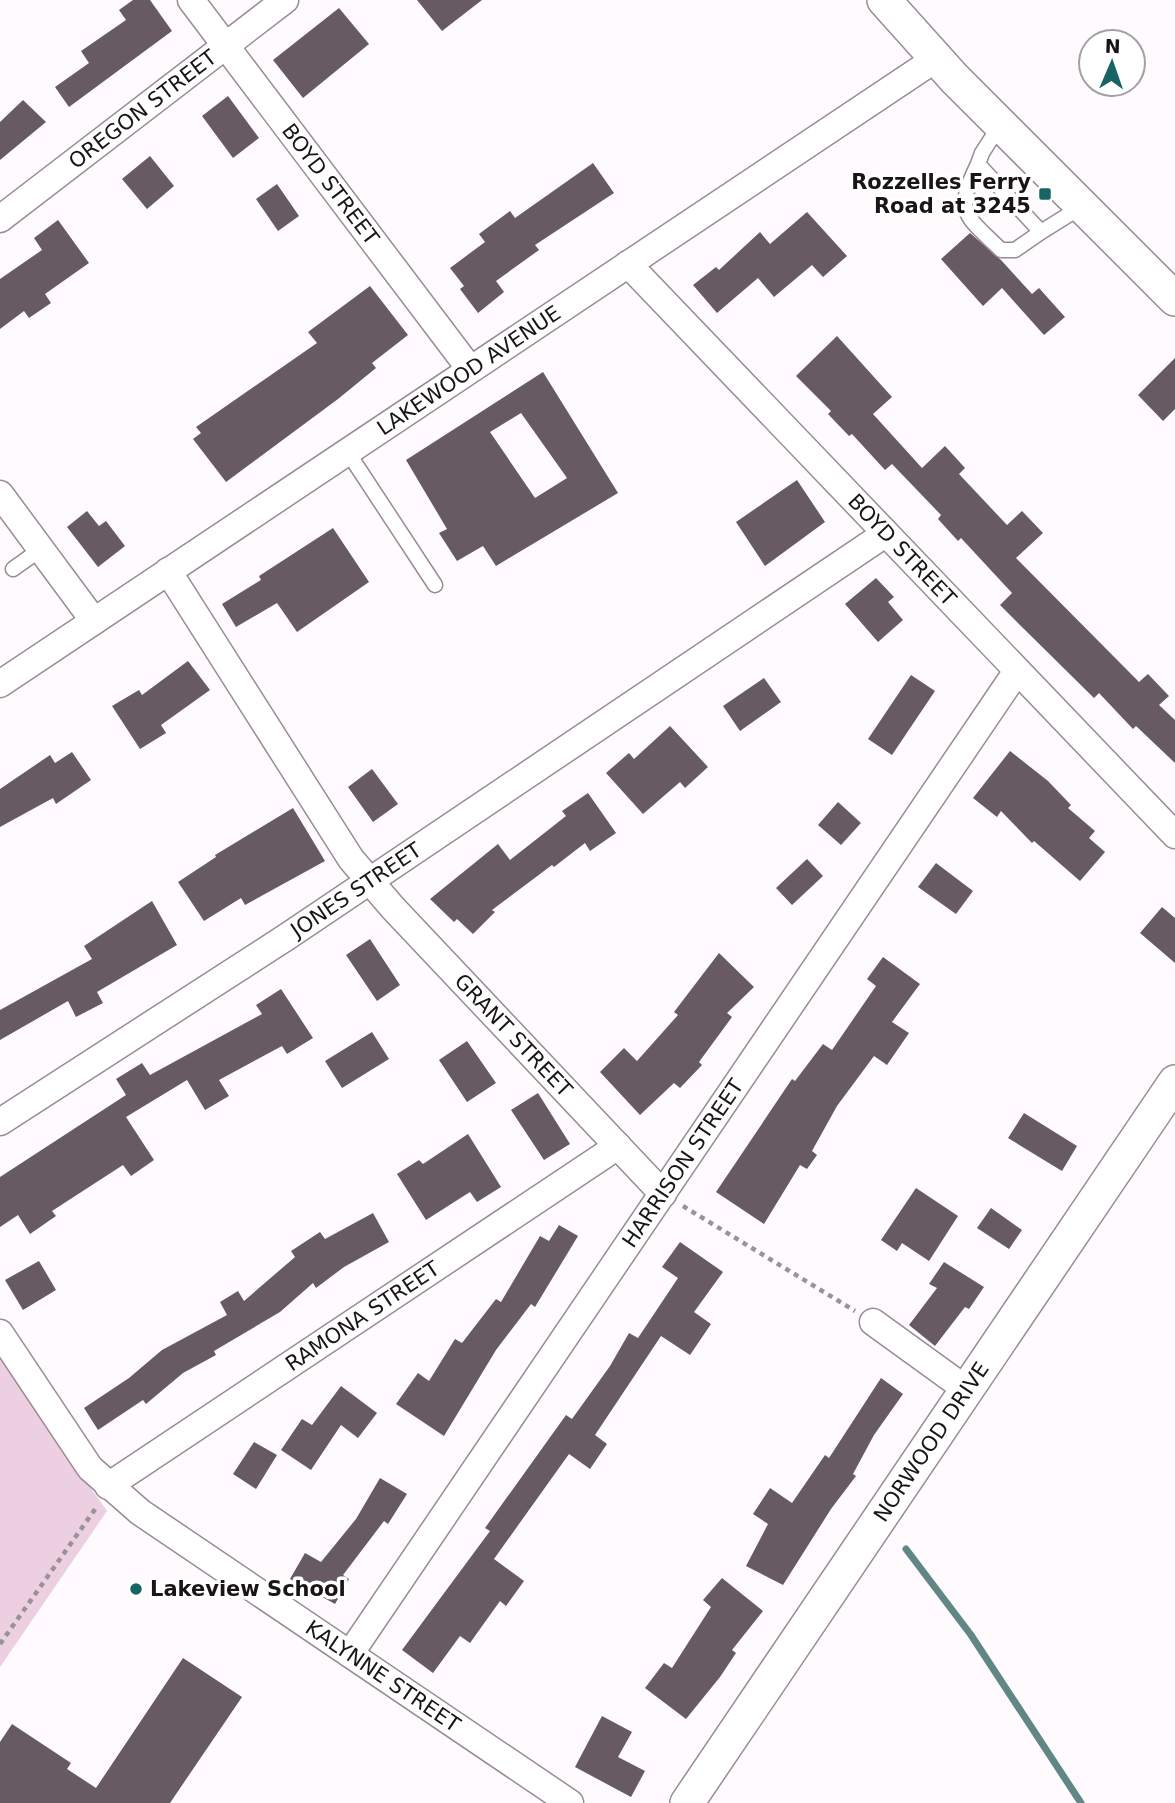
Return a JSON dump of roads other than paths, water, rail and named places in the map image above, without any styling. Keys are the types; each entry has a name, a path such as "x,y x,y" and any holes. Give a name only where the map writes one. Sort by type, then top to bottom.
{"street":[{"name":"BOYD STREET","path":"191,0 471,369"},
{"name":"OREGON STREET","path":"0,219 285,0"},
{"path":"884,0 1000,125 1175,299"},
{"name":"LAKEWOOD AVENUE","path":"0,684 937,58"},
{"name":"BOYD STREET","path":"628,264 1175,835"},
{"path":"0,494 94,621"},
{"name":"JONES STREET","path":"0,1122 370,882 885,534"},
{"name":"GRANT STREET","path":"168,571 351,859 663,1194"},
{"name":"HARRISON STREET","path":"350,1654 1017,671"},
{"name":"NORWOOD DRIVE","path":"687,1803 1175,1082"},
{"name":"RAMONA STREET","path":"109,1487 618,1146"},
{"path":"873,1322 967,1390"},
{"name":"KALYNNE STREET","path":"0,1333 89,1468 109,1487 140,1512 570,1803"}],"lane":[{"path":"1000,125 982,153 964,194 967,217 1001,250 1015,250 1081,207"},
{"path":"978,164 1041,232"},
{"path":"347,451 435,585"},
{"path":"13,569 41,549"}],"waterway":[{"path":"906,1549 971,1635 1081,1803"}],"place":[{"name":"Rozzelles Ferry Road at 3245","path":"1045,194"},
{"name":"Lakeview School","path":"136,1589"}]}
